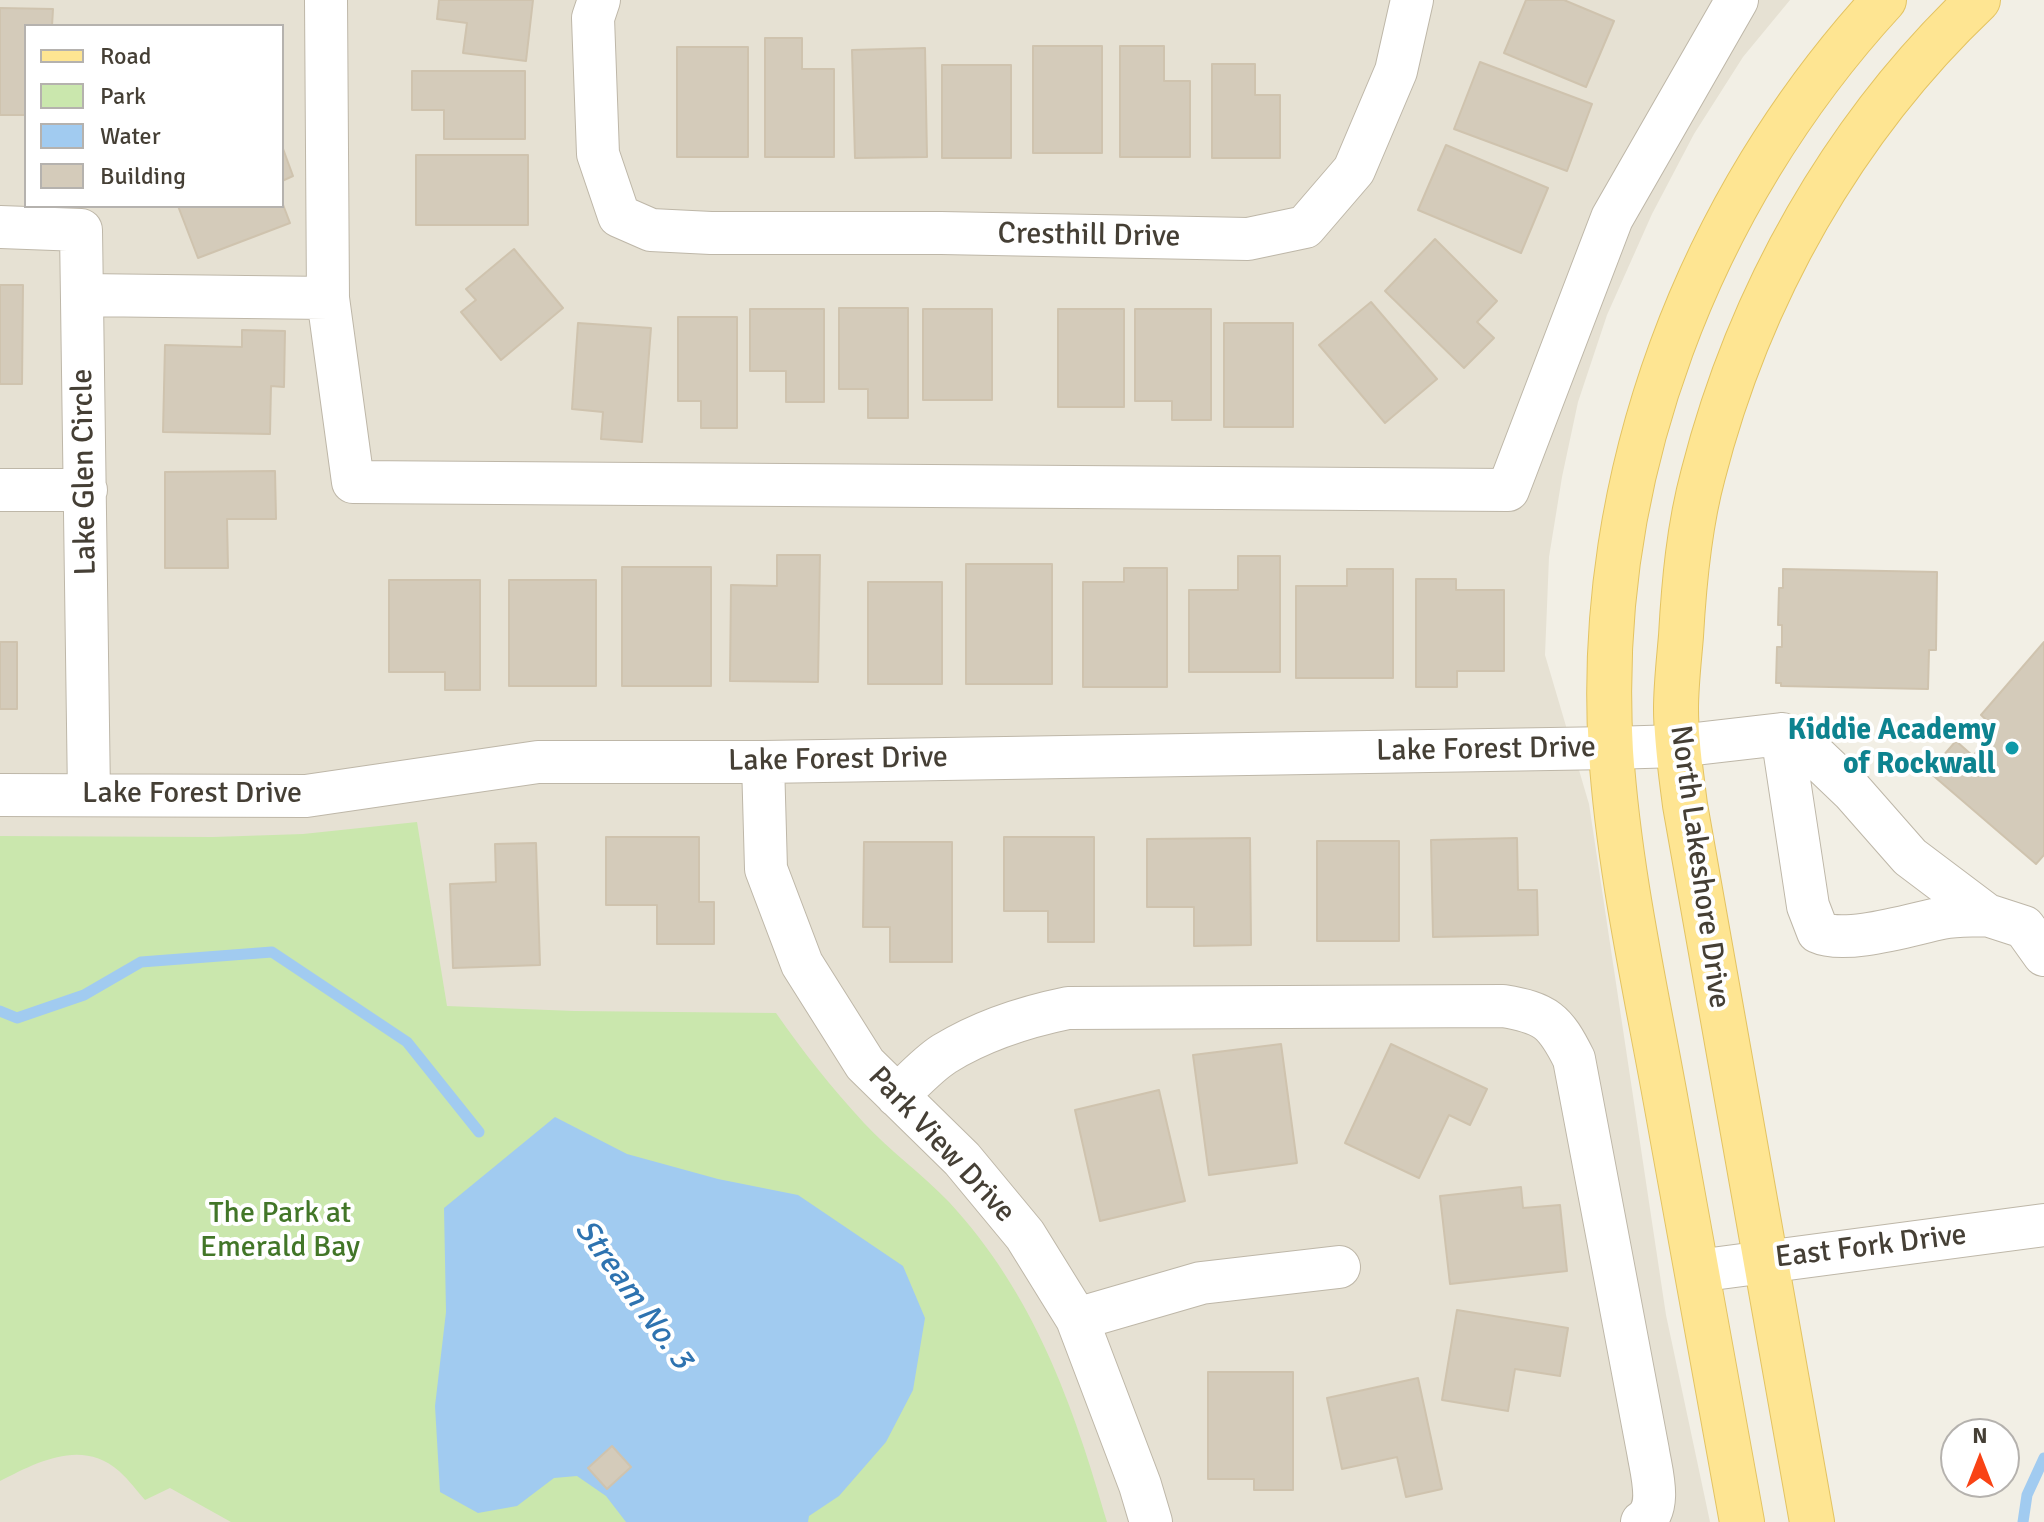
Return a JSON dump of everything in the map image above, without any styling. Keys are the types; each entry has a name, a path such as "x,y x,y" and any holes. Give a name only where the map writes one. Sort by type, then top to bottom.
{"main road":[{"path":"1742,1522 1630,908 1611,748 1613,619 1627,511 1647,421 1663,368 1701,275 1745,189 1789,119 1884,0"},
{"name":"North Lakeshore Drive","path":"1812,1522 1693,859 1678,746 1677,693 1684,584 1702,476 1719,419 1757,316 1808,216 1868,124 1945,32 1978,0"}],"street":[{"path":"326,0 328,298 353,482 1508,490 1612,218 1737,0"},
{"name":"Cresthill Drive","path":"599,0 593,18 598,154 619,216 651,230 1248,239 1305,227 1354,170 1396,71 1412,0"},
{"name":"Lake Glen Circle","path":"0,227 81,230 89,795"},
{"path":"83,295 328,298"},
{"path":"0,490 86,490"},
{"path":"1782,734 1808,906 1818,932 1827,936 1843,936 1921,925 1943,918 1987,915"},
{"path":"1782,734 1807,748 1852,791 1910,857 1987,915 2024,927 2044,955"},
{"name":"Lake Forest Drive","path":"0,795 306,796 538,762 763,762 1611,748 1678,746 1782,734"},
{"name":"Park View Drive","path":"763,762 766,869 802,964 865,1064 962,1159 1025,1235 1077,1319 1151,1522"},
{"path":"897,1096 942,1055 986,1032 1021,1018 1068,1008 1503,1006 1532,1011 1550,1021 1561,1032 1574,1059 1648,1451 1655,1496 1647,1518 1642,1522"},
{"name":"East Fork Drive","path":"1697,1271 2044,1225"},
{"path":"1077,1319 1201,1283 1339,1267"}],"shaded area":[{"path":"0,0 1790,0 1743,57 1694,134 1652,214 1607,315 1578,402 1549,557 1545,655 1589,804 1666,1315 1710,1522 0,1522"}],"green space":[{"name":"The Park at Emerald Bay","path":"417,822 447,1006 776,1013 852,1110 949,1202 1005,1274 1047,1352 1064,1393 1107,1522 231,1522 170,1488 145,1500 119,1471 105,1461 90,1456 60,1456 0,1481 0,836 213,837 303,834"}],"water":[{"path":"555,1117 627,1154 718,1179 798,1195 903,1266 925,1318 913,1390 886,1442 839,1496 809,1516 808,1522 626,1522 606,1496 577,1476 554,1478 517,1506 478,1513 440,1492 435,1406 446,1312 444,1208"}],"building":[{"path":"439,0 533,0 526,61 463,53 467,23 437,19"},
{"path":"1526,0 1564,0 1614,21 1586,87 1504,53"},
{"path":"0,8 53,9 52,24 24,24 24,115 0,115"},
{"path":"765,38 802,38 802,69 834,69 834,157 765,157"},
{"path":"1033,46 1102,46 1102,153 1033,153"},
{"path":"1120,46 1164,46 1164,81 1190,81 1190,157 1120,157"},
{"path":"677,47 748,47 748,157 677,157"},
{"path":"925,48 927,157 855,158 852,50"},
{"path":"1480,62 1592,104 1567,171 1454,129"},
{"path":"1212,64 1255,64 1255,95 1280,95 1280,158 1212,158"},
{"path":"942,65 1011,65 1011,158 942,158"},
{"path":"412,71 525,71 525,139 444,139 444,110 412,110"},
{"path":"1446,145 1548,188 1521,253 1418,210"},
{"path":"284,151 293,176 284,180"},
{"path":"416,155 528,155 528,225 416,225"},
{"path":"284,207 290,223 198,258 179,208"},
{"path":"1435,239 1497,301 1477,322 1494,338 1464,368 1385,291"},
{"path":"514,249 563,308 501,360 461,312 476,300 466,289"},
{"path":"0,285 23,285 22,384 0,384"},
{"path":"1371,302 1437,379 1385,423 1319,345"},
{"path":"839,308 908,308 908,418 868,418 868,389 839,389"},
{"path":"750,309 824,309 824,402 786,402 786,371 750,371"},
{"path":"923,309 992,309 992,400 923,400"},
{"path":"1058,309 1124,309 1124,407 1058,407"},
{"path":"1135,309 1211,309 1211,420 1172,420 1172,401 1135,401"},
{"path":"678,317 737,317 737,428 701,428 701,401 678,401"},
{"path":"578,323 651,328 642,442 601,439 603,412 572,409"},
{"path":"1224,323 1293,323 1293,427 1224,427"},
{"path":"242,330 285,331 284,387 271,386 270,434 163,432 165,345 242,347"},
{"path":"275,471 276,519 227,519 228,568 165,568 165,472"},
{"path":"777,555 820,555 818,682 730,681 731,585 777,586"},
{"path":"1238,556 1280,556 1280,672 1189,672 1189,590 1238,590"},
{"path":"966,564 1052,564 1052,684 966,684"},
{"path":"622,567 711,567 711,686 622,686"},
{"path":"1124,568 1167,568 1167,687 1083,687 1083,582 1124,582"},
{"path":"1347,569 1393,569 1393,678 1296,678 1296,586 1347,586"},
{"path":"1783,569 1937,572 1936,650 1929,650 1928,689 1781,686 1781,683 1776,683 1777,647 1782,647 1782,625 1778,625"},
{"path":"1416,579 1456,579 1456,590 1504,590 1504,671 1457,671 1457,687 1416,687"},
{"path":"389,580 480,580 480,690 445,690 445,672 389,672"},
{"path":"509,580 596,580 596,686 509,686"},
{"path":"868,582 942,582 942,684 868,684"},
{"path":"0,642 17,642 17,709 0,709"},
{"name":"Kiddie Academy of Rockwall","path":"2044,642 2044,855 2036,864 1929,772 1956,741 1973,756 1996,729 1981,715"},
{"path":"606,837 699,837 699,902 714,902 714,944 657,944 657,905 606,905"},
{"path":"1004,837 1094,837 1094,942 1048,942 1048,911 1004,911"},
{"path":"1250,838 1251,945 1194,946 1194,907 1147,907 1147,839"},
{"path":"1517,838 1518,890 1537,890 1538,935 1433,937 1431,840"},
{"path":"1317,841 1399,841 1399,941 1317,941"},
{"path":"864,842 952,842 952,962 890,962 890,927 863,927"},
{"path":"536,843 540,965 453,968 450,884 496,882 495,844"},
{"path":"1281,1044 1297,1163 1209,1175 1193,1055"},
{"path":"1391,1044 1487,1089 1470,1125 1449,1115 1419,1178 1345,1143"},
{"path":"1159,1090 1185,1201 1100,1221 1075,1110"},
{"path":"1521,1187 1523,1208 1560,1205 1567,1271 1450,1284 1440,1196"},
{"path":"1457,1310 1568,1328 1560,1376 1515,1369 1508,1411 1442,1400"},
{"path":"1208,1372 1293,1372 1293,1490 1254,1490 1254,1479 1208,1479"},
{"path":"1418,1378 1442,1489 1406,1497 1397,1457 1342,1469 1327,1398"},
{"path":"612,1446 631,1467 607,1489 588,1468"}],"waterway":[{"name":"Stream No. 3","path":"0,1011 17,1018 84,995 141,962 272,952 407,1042 479,1132"},
{"path":"2023,1522 2027,1495 2044,1458"}],"place":[{"name":"Kiddie Academy of Rockwall","path":"2012,748"}]}
